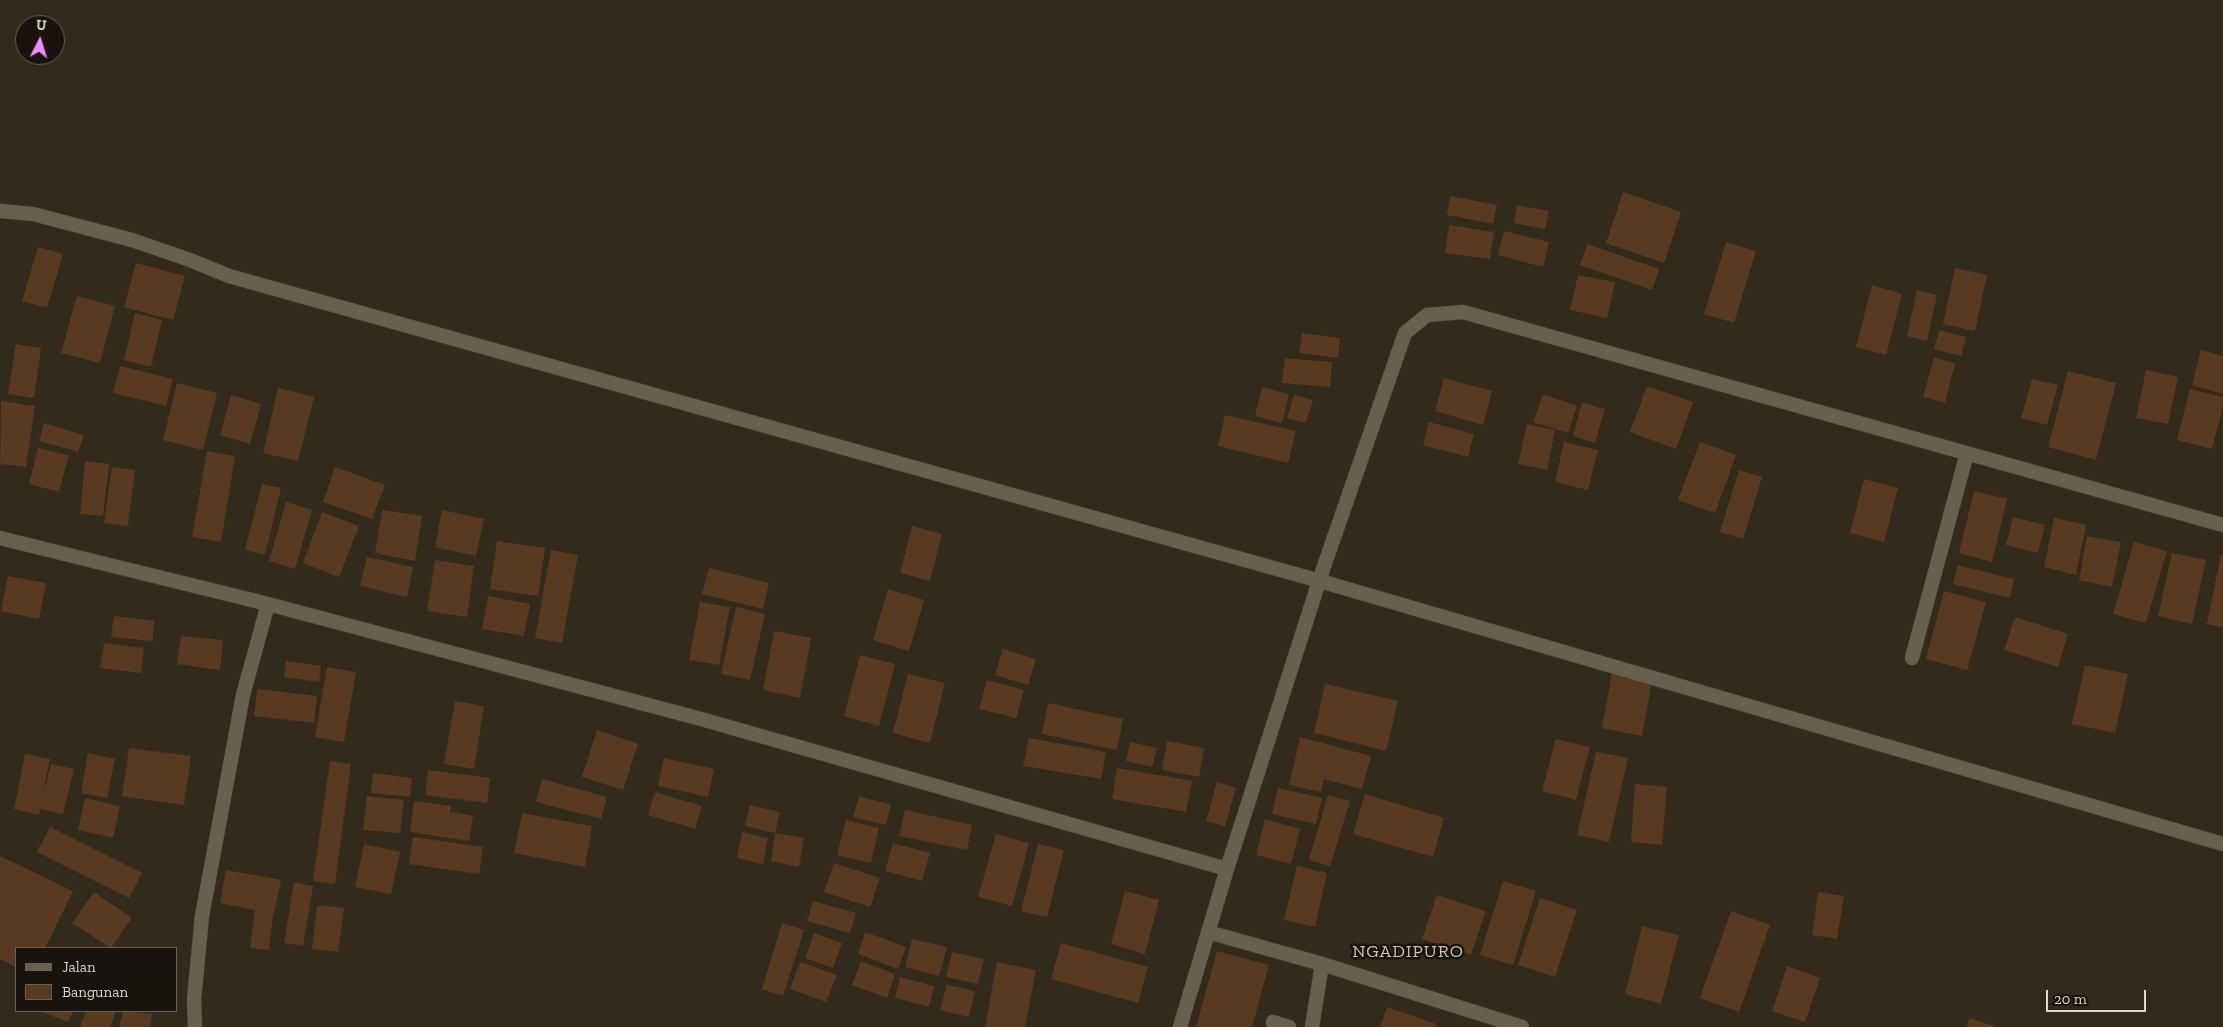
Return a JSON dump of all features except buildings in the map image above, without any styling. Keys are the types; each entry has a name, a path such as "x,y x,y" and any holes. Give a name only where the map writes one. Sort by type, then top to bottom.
{"street":[{"path":"0,211 33,214 132,240 229,276 1321,576 2223,844"},
{"path":"1180,1027 1227,869 1321,576 1405,333 1428,315 1463,312 2223,525"},
{"path":"1912,658 1967,453"},
{"path":"0,538 268,604 711,722 1227,869"},
{"path":"195,1027 194,1000 202,916 243,695 268,604"},
{"path":"1208,932 1322,964 1522,1027"},
{"path":"1312,1027 1322,964"},
{"path":"1273,1022 1289,1027"}],"district":[{"name":"NGADIPURO","path":"1408,952"}]}
